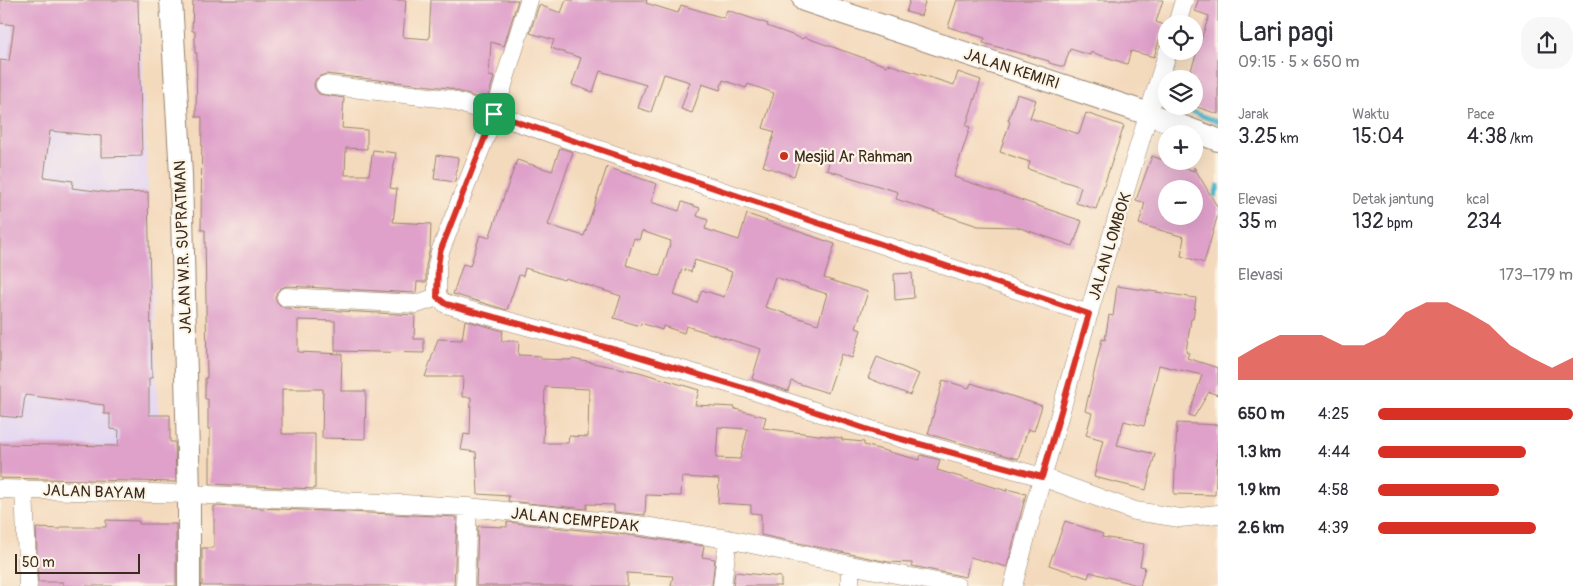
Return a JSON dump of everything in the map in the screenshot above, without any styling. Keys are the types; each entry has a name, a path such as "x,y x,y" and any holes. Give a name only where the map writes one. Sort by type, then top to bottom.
{"street":[{"name":"JALAN W.R. SUPRATMAN","path":"171,0 181,175 189,494 189,586"},
{"path":"437,297 440,252 494,114 529,0"},
{"path":"1180,15 1184,0"},
{"name":"JALAN KEMIRI","path":"812,1 1148,114 1218,140"},
{"name":"JALAN LOMBOK","path":"1013,586 1089,314 1165,60"},
{"path":"325,86 448,99 1089,314"},
{"path":"286,297 417,304 437,297"},
{"path":"437,297 446,304 641,357 757,392 875,432 1042,477 1135,511 1180,518 1218,514"},
{"name":"JALAN BAYAM","path":"0,489 189,494"},
{"path":"24,489 28,586"},
{"name":"JALAN CEMPEDAK","path":"189,494 468,507 637,524 728,539 957,586"},
{"path":"465,586 468,507"},
{"path":"722,586 728,539"},
{"path":"850,565 850,586"}],"shaded area":[{"path":"0,0 139,0 160,445 0,464"}],"building":[{"path":"0,0 138,0 142,156 101,157 101,136 50,131 44,177 73,181 72,188 112,193 148,192 152,378 149,378 149,415 170,415 170,442 175,442 176,482 0,478 0,444 118,446 119,430 110,429 110,414 104,414 104,405 25,395 22,418 0,416 0,60 9,61 14,25 0,23"},
{"path":"193,0 406,0 403,37 429,39 431,0 518,0 504,46 491,42 489,76 494,77 487,101 449,88 326,74 316,79 315,89 319,94 344,98 342,128 367,130 367,149 346,148 345,175 369,175 373,150 396,153 390,188 397,189 393,222 431,224 426,282 417,282 416,293 287,286 277,292 275,297 277,302 285,308 415,315 414,339 424,339 424,353 335,351 335,321 298,320 298,352 342,354 341,391 366,391 365,439 322,438 323,389 282,389 282,434 315,434 315,489 210,484 210,429 208,429 208,399 205,399 205,378 207,378 205,230 201,230 202,117 196,117 197,53 195,53 195,31 192,31"},
{"path":"566,0 647,0 646,3 678,13 681,5 724,18 727,10 768,24 767,26 803,39 804,37 887,66 888,64 954,85 958,72 981,80 966,126 970,127 954,177 1082,221 1073,246 1017,227 978,226 896,199 898,192 827,170 830,159 803,151 794,176 763,166 775,132 763,128 774,93 748,84 746,88 723,80 720,90 702,84 692,113 681,109 690,82 664,74 651,112 638,108 646,85 600,71 593,92 572,85 581,58 551,48 554,40 530,33 539,5 561,13"},
{"path":"910,0 925,2 921,16 906,12"},
{"path":"957,0 1163,0 1156,22 1158,23 1158,44 1154,57 1131,51 1127,64 1091,52 1090,55 1070,49 1064,67 983,43 985,38 948,27"},
{"path":"1198,0 1218,0 1218,114 1203,109 1203,70 1191,70 1194,60 1203,60 1203,34 1209,16 1195,11"},
{"path":"1017,94 1036,100 1030,118 1079,134 1086,113 1124,126 1096,209 1076,203 1081,187 1028,169 1030,162 1000,152"},
{"path":"560,148 573,152 548,225 584,236 607,167 657,184 651,202 679,211 682,202 700,208 697,216 708,220 705,229 739,240 747,214 835,244 824,278 868,292 856,328 861,330 852,358 841,354 828,393 791,381 788,391 752,379 761,349 686,326 684,333 663,326 662,330 641,323 640,326 614,318 621,296 565,278 564,280 525,268 523,276 519,275 507,310 453,294 463,264 470,266 480,235 489,238 517,160 552,171","holes":["642,231 671,241 660,276 626,265 634,238 639,240","695,260 732,272 724,297 702,290 697,303 674,295 682,269 691,272","775,277 827,294 818,324 765,307"]},
{"path":"437,155 458,158 455,182 434,179"},
{"path":"1152,156 1158,158 1158,170 1196,170 1202,180 1158,180 1158,225 1203,225 1203,182 1218,208 1204,263 1181,256 1184,237 1139,224 1145,203 1136,200"},
{"path":"912,273 914,298 895,300 894,274"},
{"path":"1117,286 1196,298 1186,352 1189,353 1187,358 1218,368 1218,395 1209,392 1194,417 1189,415 1202,375 1159,365 1144,426 1124,421 1117,445 1155,454 1146,490 1094,477 1103,440 1086,435 1092,413 1085,411 1102,339 1105,340 1109,315 1113,316"},
{"path":"465,320 503,331 501,341 519,341 518,355 541,356 541,359 572,359 639,372 699,390 695,405 735,407 735,409 766,417 763,428 864,442 864,445 919,460 921,455 940,460 937,470 1007,491 1007,489 1026,494 1007,567 970,557 966,577 912,566 912,563 888,562 761,535 761,514 751,513 751,505 718,503 719,479 682,477 681,496 646,495 645,515 614,512 614,505 587,504 587,509 508,501 509,496 478,494 476,452 461,450 464,434 470,435 471,397 462,397 463,377 425,377 438,339 462,340","holes":["545,387 589,389 588,437 569,436 568,443 543,443","718,427 748,429 740,459 716,458"]},
{"path":"877,357 919,374 910,395 868,378"},
{"path":"943,380 969,388 971,383 1042,406 1034,431 1028,429 1018,459 928,434"},
{"path":"1177,423 1218,425 1215,495 1174,494"},
{"path":"214,506 457,517 454,586 202,586 202,548 214,548"},
{"path":"106,520 139,521 139,524 176,524 176,586 63,586 63,582 38,582 36,528 106,527"},
{"path":"1065,521 1103,534 1102,537 1144,544 1140,566 1145,567 1140,586 1090,572 1088,578 1049,565"},
{"path":"507,522 636,536 704,546 702,557 715,559 712,586 671,586 673,576 627,573 627,586 476,586 478,526 507,527"},
{"path":"735,572 781,577 781,586 733,586"}],"waterway":[{"path":"1172,70 1174,60"},
{"path":"1200,115 1218,122"},
{"path":"1215,195 1218,186"}],"place":[{"name":"Mesjid Ar Rahman","path":"784,156"}],"route":[{"path":"494,114 1089,314 1042,477 875,432 757,392 623,352 446,304 437,297 440,252 494,114"}]}
